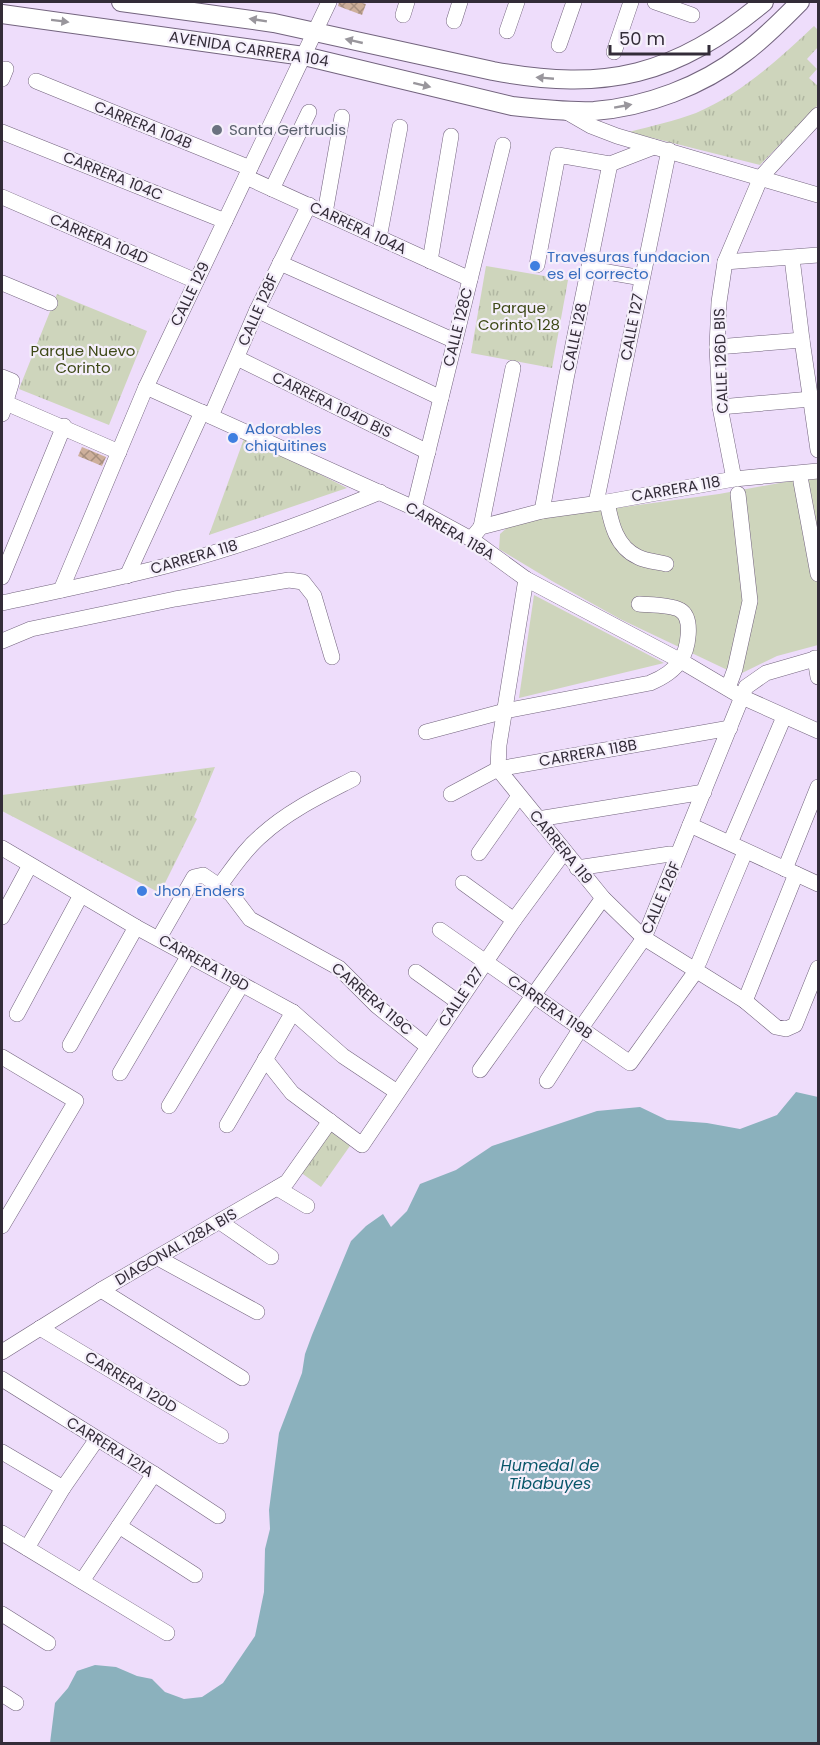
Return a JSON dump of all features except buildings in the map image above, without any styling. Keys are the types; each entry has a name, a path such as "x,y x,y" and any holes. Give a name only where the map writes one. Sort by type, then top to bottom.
{"main road":[{"name":"AVENIDA CARRERA 104","path":"122,2 238,17 315,31 392,50 517,75 574,81 604,79 648,70 673,61 720,35 764,2"},
{"name":"AVENIDA CARRERA 104","path":"2,14 304,56 492,102 536,109 595,111 653,99 720,70 743,55 800,2"}],"street":[{"name":"CALLE 129","path":"61,590 146,387 329,2"},
{"path":"453,21 460,2"},
{"path":"507,31 517,2"},
{"path":"560,45 574,2"},
{"path":"614,52 631,2"},
{"path":"655,2 692,15"},
{"name":"CARRERA 104B","path":"36,81 248,173"},
{"path":"565,111 591,126 819,195"},
{"path":"272,189 309,112"},
{"path":"761,177 819,115"},
{"path":"325,213 342,117"},
{"path":"379,238 400,127"},
{"name":"CARRERA 104C","path":"2,132 225,221"},
{"path":"430,261 451,136"},
{"name":"CALLE 128C","path":"414,508 503,145"},
{"path":"537,265 558,155 610,164 662,149"},
{"name":"CALLE 127","path":"601,502 642,278 662,149"},
{"name":"CALLE 128","path":"542,511 566,379 610,164"},
{"name":"CARRERA 104A","path":"248,173 272,189 470,279"},
{"name":"CALLE 126D BIS","path":"728,688 735,669 750,601 736,486 720,407 717,347 719,302 725,262 761,177"},
{"name":"CARRERA 104D","path":"2,197 196,280"},
{"name":"CALLE 128F","path":"128,576 237,358 257,310 309,206"},
{"path":"725,262 819,255"},
{"path":"792,258 819,450"},
{"path":"280,262 455,341"},
{"path":"590,269 642,278"},
{"path":"2,283 50,303"},
{"path":"257,310 441,398"},
{"path":"717,347 802,340"},
{"name":"CARRERA 104D BIS","path":"237,358 428,452"},
{"path":"471,540 482,527 513,368"},
{"path":"7,379 4,408 64,426 119,452"},
{"name":"CARRERA 118A","path":"146,387 414,508 471,540 526,579 681,661 742,697 819,731"},
{"path":"720,407 811,399"},
{"path":"2,577 64,426"},
{"name":"CARRERA 118","path":"482,527 542,511 736,486 819,471"},
{"path":"801,482 819,574"},
{"name":"CARRERA 118","path":"2,603 128,576 250,541 380,492"},
{"path":"601,502 623,546 638,557 666,564"},
{"path":"498,769 499,745 526,579"},
{"path":"2,641 31,629 176,599 289,580 303,582 314,596 332,657"},
{"path":"426,732 505,711 664,678 681,661 689,626 686,615 679,609 639,604"},
{"path":"742,697 746,687 766,673 817,658 819,677"},
{"name":"CALLE 126F","path":"547,1081 644,938 742,697"},
{"path":"733,836 784,717"},
{"name":"CARRERA 118B","path":"451,794 498,769 730,728"},
{"name":"CARRERA 119","path":"498,769 577,868 603,898 644,938 697,966 776,1027 786,1029 795,1025 819,968"},
{"path":"220,885 242,855 262,834 305,804 353,779"},
{"path":"745,1001 819,787"},
{"path":"538,819 704,792"},
{"path":"479,853 519,796"},
{"path":"690,825 819,884"},
{"name":"CARRERA 119D","path":"2,848 136,927 293,1012 343,1056 397,1092"},
{"name":"CALLE 127","path":"330,1121 362,1145 514,920 564,852"},
{"path":"697,966 745,852"},
{"path":"577,868 670,854"},
{"path":"2,917 30,865"},
{"name":"CARRERA 119C","path":"159,938 194,877 203,875 231,894 249,919 339,968 377,1006 428,1047"},
{"path":"463,883 514,920"},
{"path":"17,1014 81,895"},
{"path":"480,1070 603,898"},
{"path":"70,1045 136,927"},
{"name":"CARRERA 119B","path":"440,930 630,1063 697,966"},
{"path":"120,1073 189,955"},
{"path":"416,972 458,1002"},
{"path":"169,1106 242,984"},
{"path":"226,1125 293,1012"},
{"path":"2,1057 76,1101 2,1226"},
{"path":"265,1059 292,1094 330,1121"},
{"name":"DIAGONAL 128A BIS","path":"2,1352 101,1290 277,1188 296,1173 330,1121"},
{"path":"277,1188 307,1206"},
{"path":"220,1222 271,1257"},
{"path":"158,1258 257,1312"},
{"path":"101,1290 242,1378"},
{"name":"CARRERA 120D","path":"40,1328 221,1436"},
{"name":"CARRERA 121A","path":"2,1379 218,1516"},
{"path":"27,1548 63,1488 97,1439"},
{"path":"2,1452 63,1488"},
{"path":"82,1581 154,1474"},
{"path":"119,1526 195,1575"},
{"path":"2,1533 167,1633"},
{"path":"2,1614 48,1643"},
{"path":"2,1694 16,1703"}],"green space":[{"path":"814,26 818,30 818,47 807,59 817,69 809,78 818,86 818,105 760,165 629,132 696,113 713,105 744,86"},
{"name":"Parque Corinto 128","path":"486,266 568,280 552,368 471,353"},
{"name":"Parque Nuevo Corinto","path":"57,294 147,331 109,425 19,389"},
{"path":"245,436 347,488 209,535"},
{"path":"818,476 818,645 777,656 738,675 620,619 499,549 500,534 509,526 543,518 719,494"},
{"path":"534,595 664,663 519,698"},
{"path":"215,767 194,817 197,819 160,893 2,811 2,795"},
{"path":"330,1128 352,1143 321,1187 300,1172"}],"water":[{"name":"Humedal de Tibabuyes","path":"796,1092 818,1097 818,1743 50,1743 55,1703 68,1688 77,1671 95,1665 116,1667 137,1676 152,1679 165,1692 184,1699 202,1697 223,1683 255,1636 264,1592 265,1549 270,1529 269,1510 279,1433 302,1373 305,1354 312,1335 351,1241 366,1226 383,1214 391,1227 407,1211 420,1184 456,1170 492,1146 597,1111 640,1107 667,1120 707,1123 740,1129 777,1115"}],"place":[{"name":"Santa Gertrudis","path":"217,130"},
{"name":"Travesuras fundacion es el correcto","path":"535,266"},
{"name":"Adorables chiquitines","path":"233,438"},
{"name":"Jhon Enders","path":"142,891"}]}
